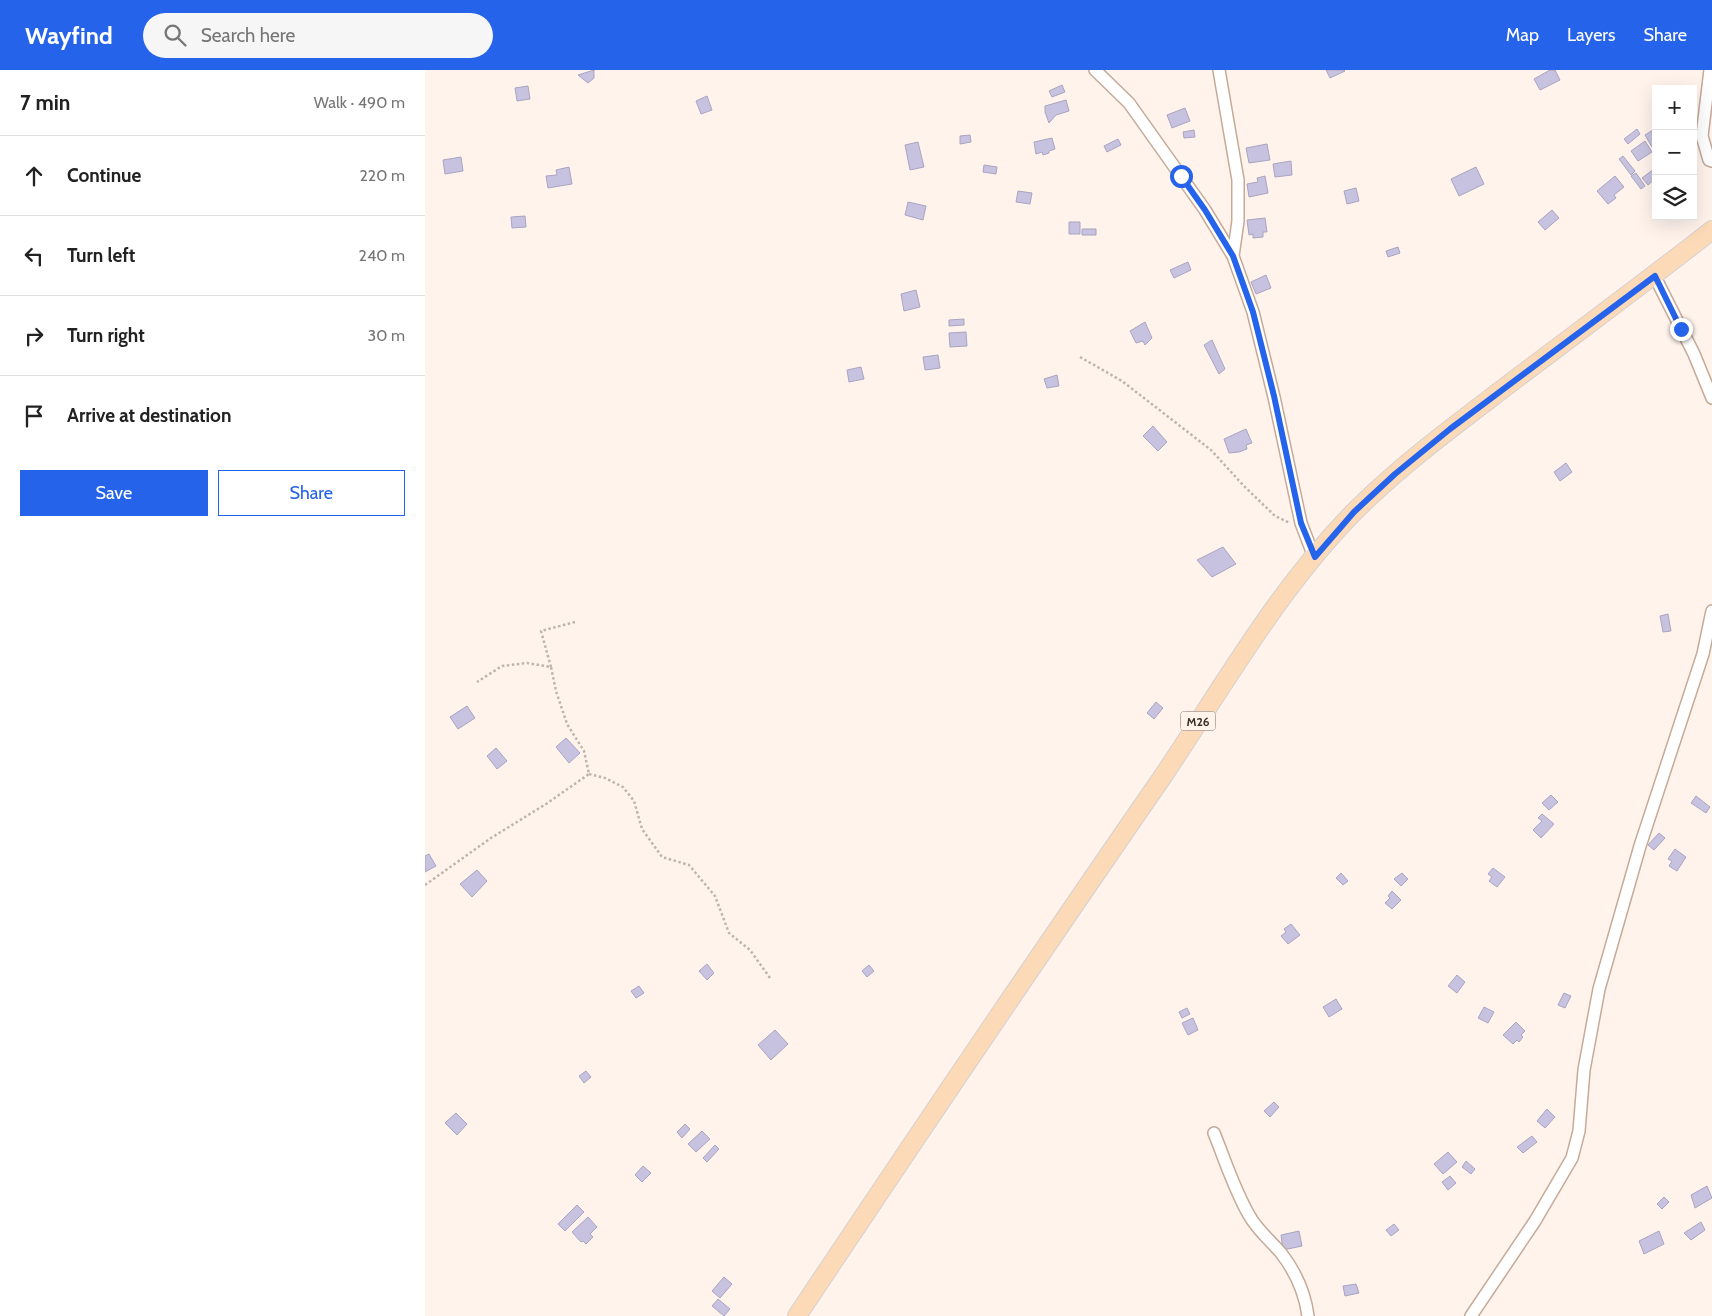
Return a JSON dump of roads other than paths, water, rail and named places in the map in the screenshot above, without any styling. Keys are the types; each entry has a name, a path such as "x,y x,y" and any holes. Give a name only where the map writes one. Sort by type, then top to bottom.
{"main road":[{"name":"M26","path":"797,1316 1164,774 1273,608 1315,557 1354,512 1402,469 1458,423 1655,276 1712,230"}],"street":[{"path":"1095,70 1129,103 1205,210 1233,256 1253,312 1274,396 1303,529 1315,557"},
{"path":"1219,70 1238,180 1238,221 1233,256"},
{"path":"1711,70 1702,136 1709,160 1712,161"},
{"path":"1655,276 1694,354 1712,398"},
{"path":"1694,354 1712,376"},
{"path":"1471,1316 1535,1221 1572,1158 1579,1131 1584,1070 1599,989 1640,846 1703,654 1712,611"},
{"path":"1214,1133 1248,1214 1263,1235 1293,1269 1300,1285 1308,1316"}]}
